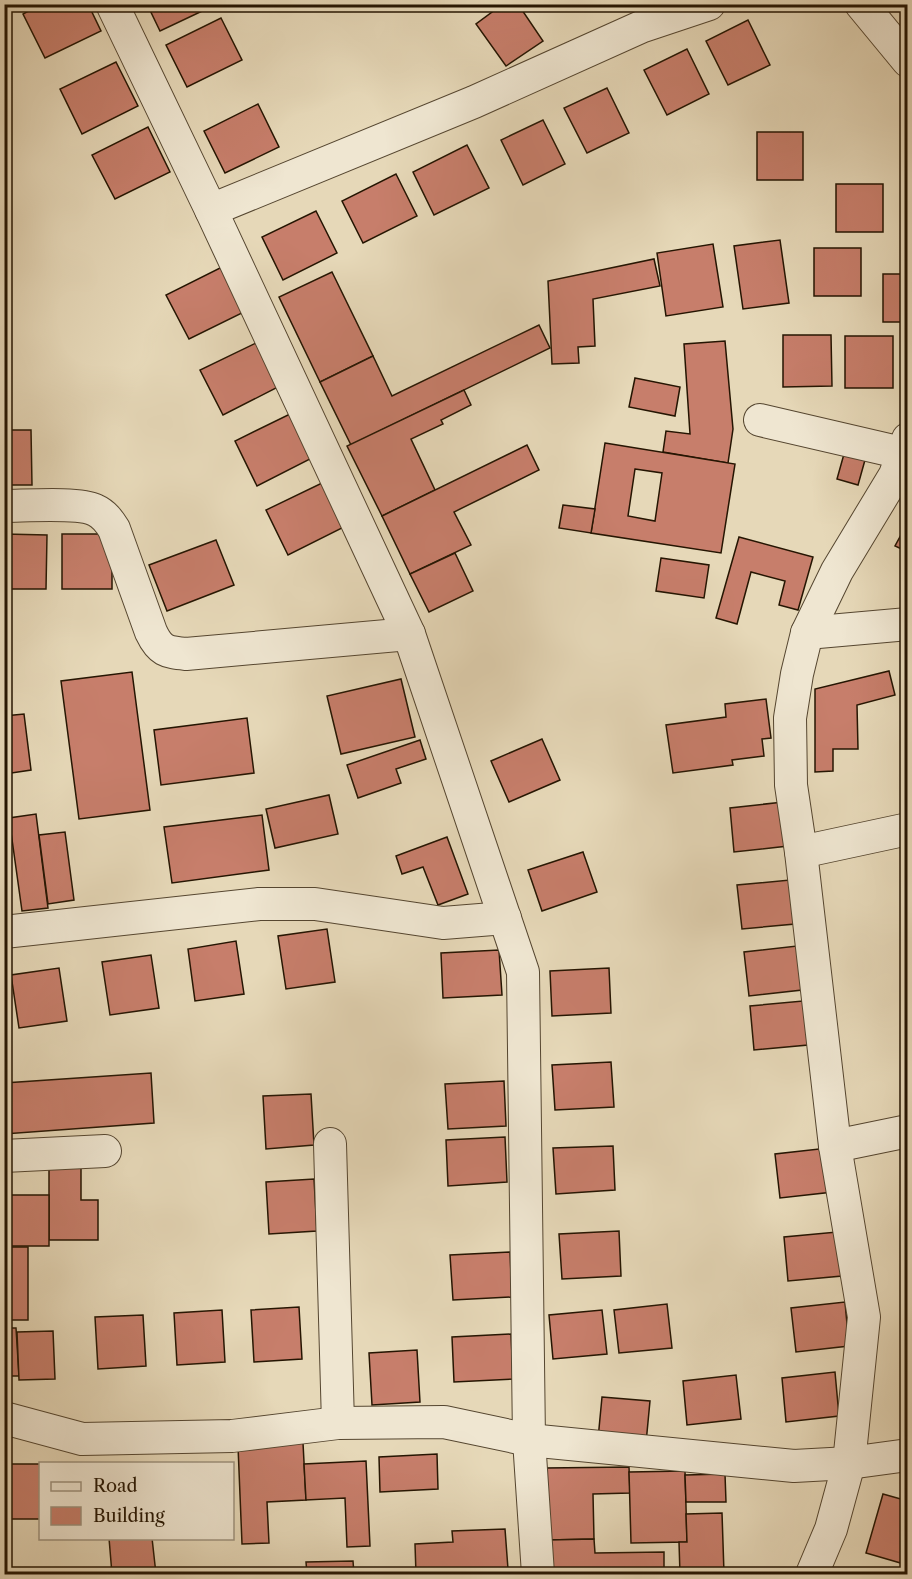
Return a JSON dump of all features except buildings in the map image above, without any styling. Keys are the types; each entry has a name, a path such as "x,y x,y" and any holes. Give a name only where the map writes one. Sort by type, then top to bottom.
{"street":[{"path":"112,4 212,210 409,634 523,972 529,1440 538,1575"},
{"path":"212,210 474,102 644,26 710,4"},
{"path":"861,4 908,61"},
{"path":"760,420 905,446 895,475 837,571 807,633 796,674 790,718 791,785 801,852 835,1146 864,1317 849,1463 831,1530 812,1575"},
{"path":"4,506 81,506 94,509 106,516 114,530 157,645 169,652 186,654 409,634"},
{"path":"807,633 908,624"},
{"path":"801,852 908,829"},
{"path":"4,932 259,903 315,904 442,923 505,918"},
{"path":"835,1146 908,1131"},
{"path":"330,1144 338,1422"},
{"path":"4,1155 105,1150"},
{"path":"4,1418 82,1439 232,1436 338,1422 444,1422 529,1440 794,1466 849,1463 908,1455"}]}
